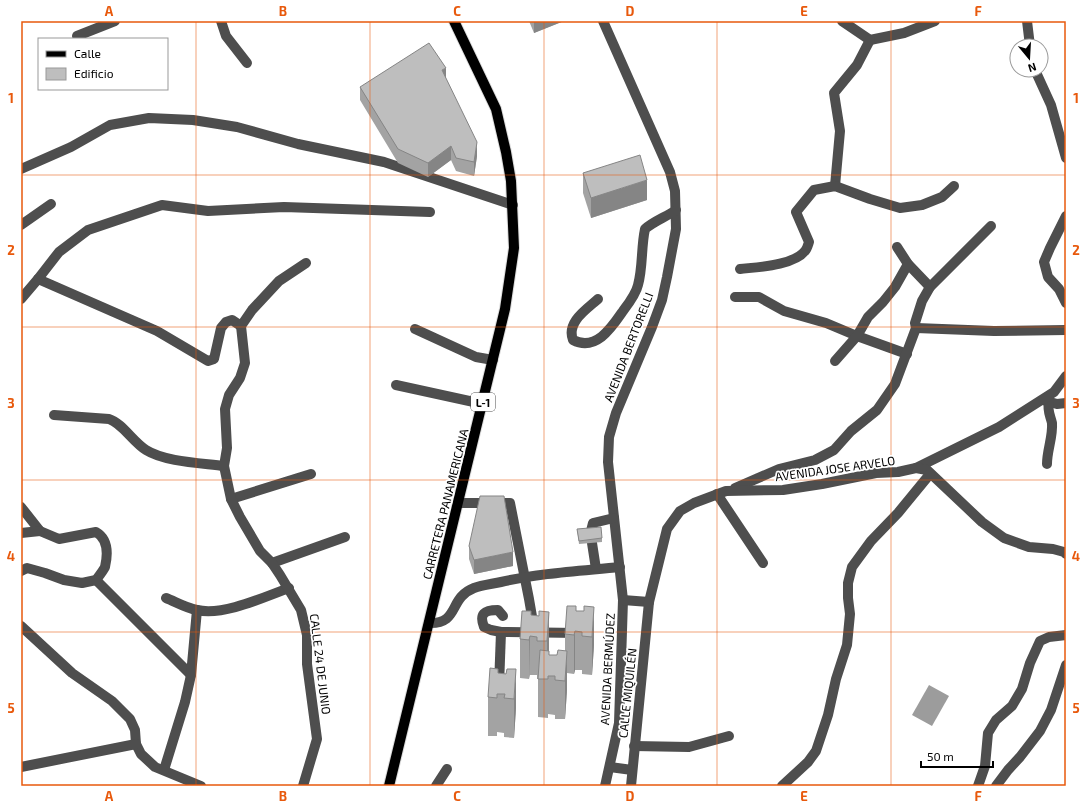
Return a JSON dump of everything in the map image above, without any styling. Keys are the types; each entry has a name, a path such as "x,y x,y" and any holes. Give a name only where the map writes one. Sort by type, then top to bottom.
{"main road":[{"name":"CARRETERA PANAMERICANA","path":"390,786 505,309 514,248 511,181 496,109 454,21"}],"street":[{"path":"77,36 115,21"},
{"path":"221,21 226,36 247,62"},
{"name":"AVENIDA BERTORELLI","path":"603,21 670,172 675,192 676,210 676,229 662,300 616,413 610,437 608,462 623,600"},
{"path":"842,21 870,40 904,33 935,21"},
{"path":"1027,21 1029,38"},
{"path":"835,186 840,131 834,93 857,65 870,40"},
{"path":"1039,78 1051,105 1066,158"},
{"path":"21,169 71,147 110,125 149,118 193,120 237,127 298,144 384,162 513,205"},
{"path":"740,269 774,266 795,258 806,251 808,242 796,212 814,190 835,186 870,200 900,208 922,205 942,197 954,186"},
{"path":"21,225 51,204"},
{"path":"21,299 59,252 88,230 162,205 208,211 284,208 430,212"},
{"path":"598,299 578,317 573,324 571,330 573,340 583,343 590,342 610,331 630,302 638,285 645,230 651,224 676,210"},
{"path":"1066,216 1044,262 1048,277 1059,289 1066,303"},
{"path":"763,563 721,493 780,469 815,460 834,450 852,431 877,410 895,384 916,328 915,323 920,306 930,287 991,226"},
{"path":"897,247 908,264 930,287"},
{"path":"38,279 157,331 208,361 214,359 221,328 226,322 232,320 241,326 252,310 279,282 306,263"},
{"path":"835,361 858,336 868,317 895,287 908,264"},
{"path":"735,297 759,297 784,311 826,323 907,354"},
{"name":"CALLE 24 DE JUNIO","path":"241,326 245,363 240,378 229,395 225,409 228,448 224,466 231,499 260,551 272,563 289,588 301,610 307,635 308,664 317,739 303,786"},
{"path":"916,328 994,331 1066,330"},
{"path":"415,329 476,357 493,360"},
{"name":"AVENIDA JOSE ARVELO","path":"648,602 667,529 672,520 686,507 721,493 783,490 876,473 898,472 916,468 999,427 1046,401 1066,376"},
{"path":"396,385 482,404"},
{"path":"1047,464 1052,431 1046,401 1057,404 1066,403"},
{"path":"54,415 109,418 116,421 129,436 147,450 167,459 224,466"},
{"path":"916,468 927,470 982,522 1004,538 1029,547 1053,549 1066,554"},
{"path":"231,499 311,474"},
{"path":"782,786 808,762 816,751 828,715 836,679 848,645 850,614 848,583 852,567 871,541 898,513 930,474"},
{"path":"458,503 510,503 535,633"},
{"path":"21,507 40,531 59,539 96,532 101,535 104,540 107,554 104,568 96,580 82,583 64,580 45,572 27,568 21,571"},
{"path":"591,531 593,523 614,518"},
{"path":"21,533 40,531"},
{"path":"272,563 344,537"},
{"path":"592,543 596,569"},
{"path":"429,623 445,621 449,617 459,598 466,591 476,587 525,577 620,567"},
{"path":"96,580 191,675"},
{"path":"166,598 197,610 208,611 241,606 289,588"},
{"path":"623,600 648,602"},
{"name":"AVENIDA BERMÚDEZ","path":"606,786 619,723 623,600"},
{"name":"CALLE MIQUILÉN","path":"631,786 648,602"},
{"path":"164,770 185,702 191,675 197,610"},
{"path":"503,616 498,610 489,610 483,614 482,619 484,627 501,632 585,634"},
{"path":"21,626 72,673 112,701 130,719 135,730 136,744 142,754 155,767 201,786"},
{"path":"498,694 501,632"},
{"path":"978,786 985,766 988,733 996,720 1012,706 1022,690 1030,663 1040,641 1049,637 1066,635"},
{"path":"982,774 998,784 1020,757 1040,731 1051,710 1066,666"},
{"path":"634,746 689,747 728,736"},
{"path":"21,767 136,744"},
{"path":"610,767 632,770"},
{"path":"436,786 447,770"}],"shaded area":[{"path":"929,685 949,696 932,726 912,715"}],"building":[{"path":"429,43 446,68 442,70 477,142 474,162 456,158 451,146 428,163 398,149 360,87"},
{"path":"640,155 647,180 591,198 583,173"},
{"path":"480,496 504,496 513,552 474,560 469,546"},
{"path":"601,527 602,538 579,541 577,529"},
{"path":"567,606 576,606 576,611 584,611 584,606 594,607 592,637 582,636 582,632 575,631 574,635 565,634"},
{"path":"522,611 531,611 531,615 539,616 539,611 549,612 547,641 537,641 537,637 530,636 529,640 520,639"},
{"path":"540,650 549,651 549,655 557,655 558,650 567,651 565,681 555,680 555,676 548,676 548,679 538,679"},
{"path":"490,668 498,669 498,673 506,674 507,669 516,669 514,699 504,698 505,694 497,694 497,698 488,697"}]}
